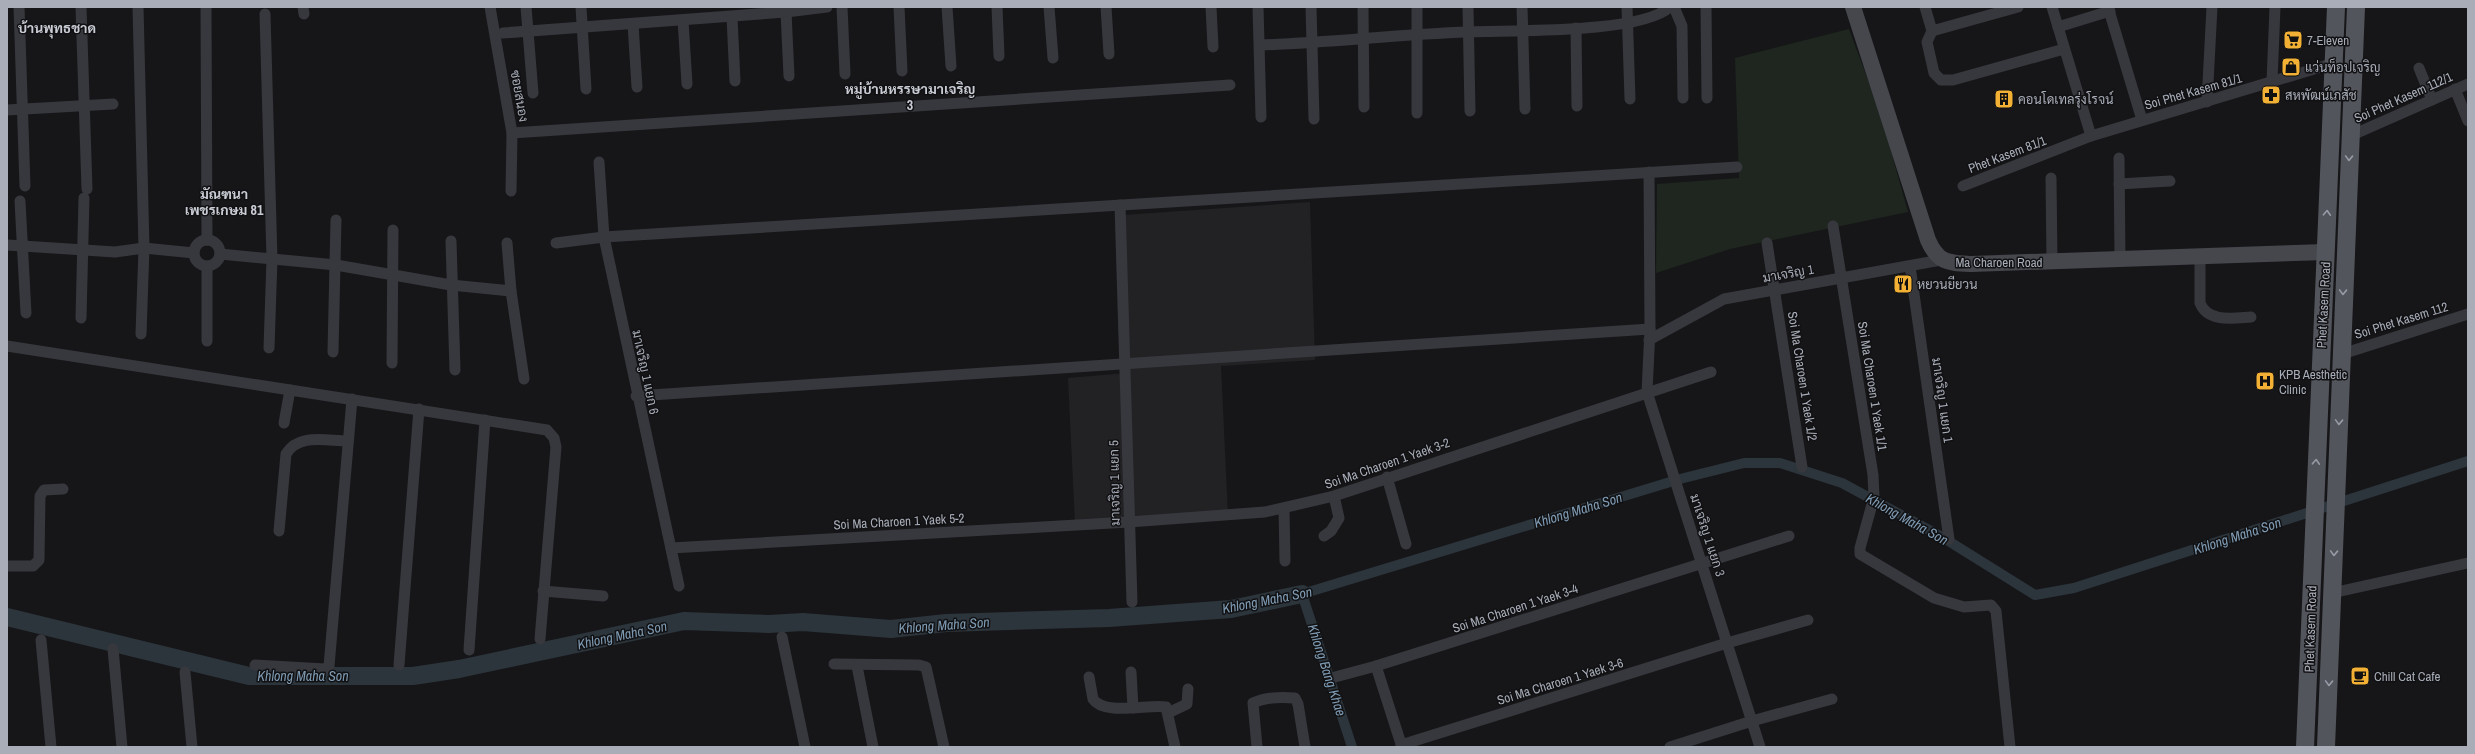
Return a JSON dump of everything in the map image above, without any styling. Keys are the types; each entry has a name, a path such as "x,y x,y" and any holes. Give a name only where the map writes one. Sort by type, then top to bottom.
{"main road":[{"name":"Ma Charoen Road","path":"1853,7 1928,240 1933,252 1942,260 1971,264 2326,252"},
{"name":"Phet Kasem Road","path":"2305,747 2336,7"},
{"name":"Phet Kasem Road","path":"2326,747 2342,354 2344,253 2356,7"},
{"path":"2326,252 2344,253"}],"street":[{"path":"19,7 25,186"},
{"path":"81,7 85,194 82,318"},
{"path":"138,7 144,248 141,334"},
{"path":"206,7 207,240"},
{"name":"ซอยสนอง","path":"490,7 512,133 511,191"},
{"path":"526,7 533,92"},
{"path":"581,7 586,89"},
{"path":"503,32 633,24 786,12 827,7"},
{"path":"842,7 845,74"},
{"path":"899,7 902,71"},
{"path":"947,7 951,66"},
{"path":"997,7 999,56"},
{"path":"1049,7 1053,58"},
{"path":"1106,7 1109,54"},
{"path":"1211,7 1213,47"},
{"path":"1258,7 1261,117"},
{"path":"1312,7 1314,119"},
{"path":"1363,7 1364,108"},
{"path":"1417,7 1417,113"},
{"path":"1468,7 1470,111"},
{"path":"1522,7 1525,109"},
{"path":"1627,7 1630,99"},
{"path":"1260,45 1313,44 1468,32 1523,32 1576,28 1628,23 1654,18 1670,7"},
{"path":"1674,7 1682,26 1683,98"},
{"path":"1706,7 1707,98"},
{"path":"1925,7 1932,31 1927,42 1934,73 1941,80 1953,80 2064,48"},
{"path":"1932,31 2018,7"},
{"path":"2052,7 2091,136"},
{"path":"2207,102 2212,7"},
{"path":"2272,82 2275,7"},
{"path":"2058,27 2109,9 2142,120"},
{"path":"786,12 789,76"},
{"path":"265,14 272,259 269,348"},
{"path":"732,16 735,81"},
{"path":"683,20 687,84"},
{"path":"633,24 637,87"},
{"path":"1576,28 1577,106"},
{"name":"Soi Phet Kasem 81/1","path":"2061,149 2091,136 2334,63"},
{"path":"2419,68 2432,100"},
{"name":"Soi Phet Kasem 112/1","path":"2350,136 2468,84"},
{"path":"512,133 1230,85"},
{"path":"2455,89 2468,121"},
{"path":"7,110 113,104"},
{"name":"Phet Kasem 81/1","path":"1963,186 2061,149"},
{"path":"2119,158 2120,259"},
{"name":"มาเจริญ 1 แยก 6","path":"599,162 604,237 636,396 679,586"},
{"path":"556,243 604,237 1737,167"},
{"name":"มาเจริญ 1 แยก 3","path":"1649,172 1650,329 1647,392 1760,747"},
{"path":"2051,178 2052,261"},
{"path":"2119,184 2170,181"},
{"path":"20,201 24,246 26,313"},
{"name":"มาเจริญ 1 แยก 5","path":"1120,205 1128,522 1132,602"},
{"path":"333,352 336,220"},
{"name":"Soi Ma Charoen 1 Yaek 1/1","path":"1833,226 1873,475 1874,498 1860,548 1860,554 1863,558 1934,598 1964,607 1991,605 1996,610 2010,747"},
{"path":"392,363 393,230"},
{"path":"207,240 216,244 220,254 216,263 207,266 197,262 194,253 198,244 207,240"},
{"path":"451,241 455,370"},
{"name":"Soi Ma Charoen 1 Yaek 1/2","path":"1767,242 1802,467"},
{"path":"507,243 511,292 524,379"},
{"path":"7,245 115,252 144,248 194,253"},
{"path":"220,254 336,265 452,285 511,292"},
{"path":"2200,256 2200,303 2202,308 2209,314 2219,318 2251,317"},
{"name":"มาเจริญ 1","path":"1649,340 1724,299 1942,260"},
{"path":"207,266 207,341"},
{"name":"มาเจริญ 1 แยก 1","path":"1910,266 1949,539"},
{"name":"Soi Phet Kasem 112","path":"2342,354 2468,314"},
{"path":"636,396 1650,329"},
{"path":"7,346 547,430 554,438 556,447 540,639"},
{"name":"Soi Ma Charoen 1 Yaek 3-2","path":"1128,522 1284,509 1334,496 1387,477 1711,372"},
{"path":"284,423 290,390"},
{"path":"255,665 325,669 329,666 352,399"},
{"path":"399,665 419,409"},
{"path":"469,650 485,420"},
{"path":"279,531 286,454 292,444 303,440 348,441"},
{"path":"1387,477 1406,544"},
{"path":"7,566 33,566 39,560 40,496 44,490 63,489"},
{"path":"1324,536 1331,531 1339,518 1334,496"},
{"path":"1284,509 1285,561"},
{"name":"Soi Ma Charoen 1 Yaek 5-2","path":"671,548 1128,522"},
{"name":"Soi Ma Charoen 1 Yaek 3-4","path":"1335,677 1376,666 1789,536"},
{"path":"2332,593 2468,563"},
{"path":"543,591 603,596"},
{"name":"Soi Ma Charoen 1 Yaek 3-6","path":"1402,746 1727,643 1808,620"},
{"path":"782,637 805,747"},
{"path":"41,640 51,747"},
{"path":"113,649 122,747"},
{"path":"834,664 857,666 919,665 926,667 944,747"},
{"path":"857,666 873,747"},
{"path":"1376,666 1402,746"},
{"path":"185,672 192,747"},
{"path":"1131,672 1133,708"},
{"path":"1090,677 1096,703 1108,706 1133,708 1166,707 1175,747"},
{"path":"1168,713 1187,704 1188,689"},
{"path":"1258,747 1253,703 1259,700 1288,697 1295,698 1298,704 1305,747"},
{"path":"1670,747 1752,721 1832,699"}],"shaded area":[{"path":"1849,29 1880,112 1908,212 1730,249 1656,273 1657,184 1739,178 1735,58"},
{"path":"1310,202 1315,360 1221,366 1228,516 1075,524 1068,378 1127,373 1123,215"}],"waterway":[{"name":"Khlong Maha Son","path":"1352,747 1302,594 1680,479 1744,463 1780,463 1842,483 1942,537 2035,595 2074,588 2468,461"},
{"name":"Khlong Maha Son","path":"7,617 249,676 413,676 459,669 684,621 769,624 803,622 891,629 946,623 1109,618 1231,609 1302,594"}],"place":[{"name":"7-Eleven","path":"2293,40"},
{"name":"แว่นท็อปเจริญ","path":"2291,67"},
{"name":"สหพัฒน์เภสัช","path":"2271,95"},
{"name":"คอนโดเทลรุ่งโรจน์","path":"2004,99"},
{"name":"หยวนยียวน","path":"1903,284"},
{"name":"KPB Aesthetic Clinic","path":"2265,381"},
{"name":"Chill Cat Cafe","path":"2360,676"}],"district":[{"name":"บ้านพุทธชาด","path":"57,28"},
{"name":"หมู่บ้านหรรษามาเจริญ 3","path":"910,98"},
{"name":"มัณฑนา เพชรเกษม 81","path":"224,202"}],"water label":[{"name":"Khlong Bang Khae","path":"1327,670"}]}
